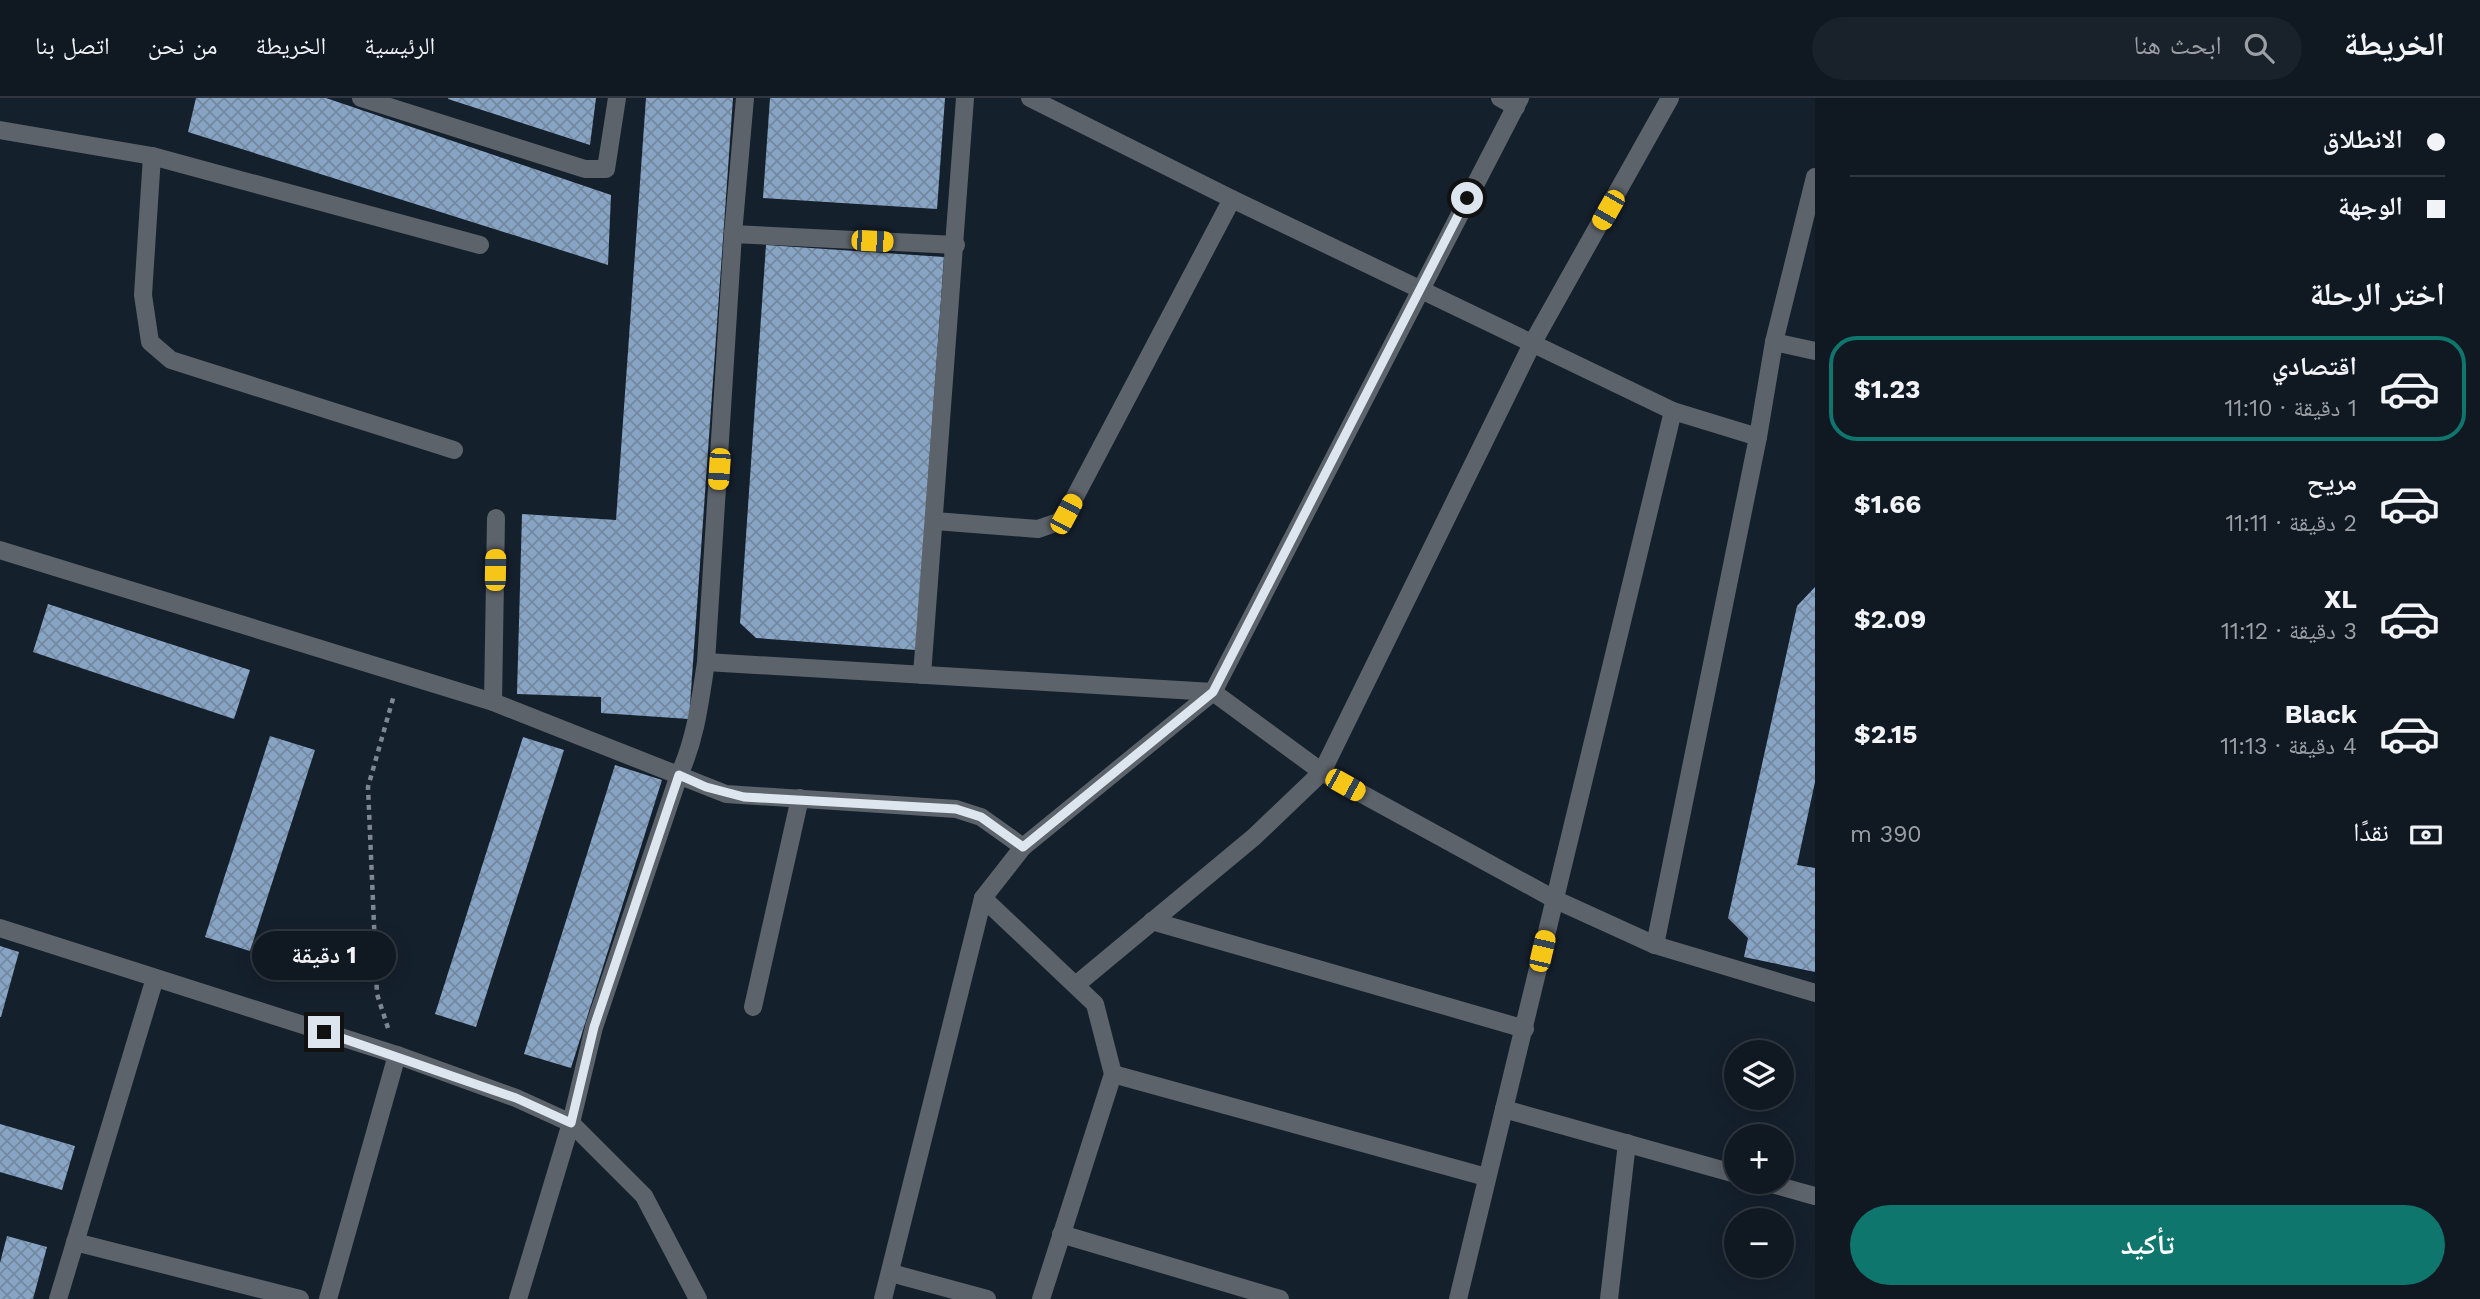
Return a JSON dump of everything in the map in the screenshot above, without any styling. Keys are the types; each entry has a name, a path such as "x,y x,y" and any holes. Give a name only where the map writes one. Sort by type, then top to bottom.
{"street":[{"path":"361,98 585,169 606,169 617,98"},
{"path":"518,1299 571,1123 594,1027 679,775 690,751 698,715 706,662 733,234 745,98"},
{"path":"922,675 965,98"},
{"path":"1030,98 1231,199 1673,411 1758,437"},
{"path":"1077,984 1254,837 1322,772 1532,344 1670,98"},
{"path":"883,1299 982,898 1023,847 1213,692 1512,101"},
{"path":"0,130 152,156 480,245"},
{"path":"152,156 143,295 150,342 171,360 454,450"},
{"path":"1655,945 1758,437 1774,342 1815,177"},
{"path":"935,522 1038,529 1058,523 1066,514 1231,199"},
{"path":"733,234 956,245"},
{"path":"1774,342 1815,351"},
{"path":"1458,1299 1673,411"},
{"path":"493,702 496,518"},
{"path":"0,550 493,702 726,793 956,809 981,817 1023,847"},
{"path":"706,662 1213,692 1322,772 1554,900 1655,945 1815,993"},
{"path":"753,1007 800,798"},
{"path":"982,898 1096,1004 1113,1074 1041,1299"},
{"path":"1152,921 1525,1029"},
{"path":"0,928 397,1055 516,1098 571,1123 644,1196 698,1299"},
{"path":"58,1299 155,978"},
{"path":"328,1299 397,1055"},
{"path":"1113,1074 1486,1177"},
{"path":"1504,1109 1724,1171"},
{"path":"1609,1299 1626,1143"},
{"path":"1794,1190 1815,1196"},
{"path":"1061,1234 1280,1299"},
{"path":"75,1242 300,1299"},
{"path":"891,1273 987,1299"}],"path":[{"path":"397,1055 377,994 368,787 400,674"}],"building":[{"path":"196,98 326,98 611,195 608,265 188,132"},
{"path":"448,98 596,98 590,145 448,99"},
{"path":"646,98 733,98 689,719 601,713 601,697 517,694 522,514 616,520"},
{"path":"770,98 945,98 937,209 763,198"},
{"path":"766,245 944,257 916,650 756,638 740,623"},
{"path":"1815,587 1815,782 1797,865 1815,868 1815,972 1744,957 1748,938 1728,918 1797,606"},
{"path":"48,604 250,670 234,719 33,652"},
{"path":"270,736 315,750 250,951 205,937"},
{"path":"523,737 564,750 476,1027 435,1014"},
{"path":"615,765 662,780 571,1068 524,1054"},
{"path":"0,946 19,952 1,1017 0,1017"},
{"path":"0,1124 75,1146 62,1190 0,1172"},
{"path":"7,1236 47,1247 33,1299 0,1299 0,1263"}],"route":[{"path":"324,1032 516,1098 571,1123 594,1027 679,775 706,787 744,797 800,798 956,809 981,817 1023,847 1213,692 1467,198"}]}
